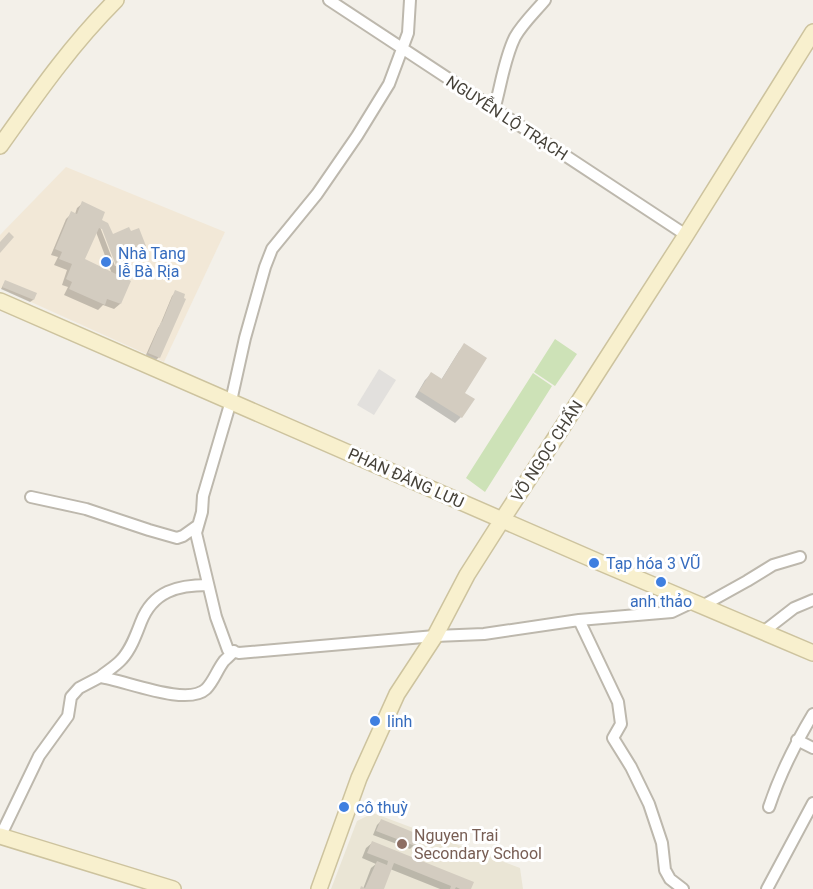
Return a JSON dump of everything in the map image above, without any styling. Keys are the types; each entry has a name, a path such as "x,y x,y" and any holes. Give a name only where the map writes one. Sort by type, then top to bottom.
{"street":[{"path":"0,146 59,63 116,0"},
{"name":"NGUYỄN LỘ TRẠCH","path":"329,0 686,235"},
{"path":"410,0 408,28 389,84 317,194 272,249 245,338 231,401 203,496 202,512 196,533 216,617 228,650 239,653 484,633 579,620 672,612 698,604 747,581 773,565 800,557"},
{"path":"494,110 509,51 525,22 545,0"},
{"name":"VÕ NGỌC CHẤN","path":"319,889 359,778 388,711 435,636 467,575 686,235 813,32"},
{"name":"PHAN ĐĂNG LƯU","path":"0,301 813,653"},
{"path":"31,497 86,509 177,538 197,526"},
{"path":"173,889 0,837 39,756 68,716 71,697 79,688 100,677 121,660 135,637 142,618 158,598 182,586 208,585"},
{"path":"762,632 794,608 813,600"},
{"path":"579,620 618,702 621,724 613,738 631,767 649,804 662,843 664,870 670,879 683,889"},
{"path":"100,677 170,694 198,694 205,690 223,662 234,651"},
{"path":"770,807 776,784 813,714"},
{"path":"798,740 813,748"},
{"path":"767,889 813,802"}],"shaded area":[{"name":"Nhà Tang lễ Bà Rịa","path":"66,167 225,232 164,362 0,288 0,235"},
{"path":"379,369 396,380 374,415 357,405"},
{"name":"Nguyen Trai Secondary School","path":"373,813 520,868 523,889 331,889 357,821"}],"green space":[{"path":"555,339 577,354 555,386 534,372"},
{"path":"533,373 552,386 485,492 466,478"}],"building":[{"path":"82,201 105,212 102,220 108,223 113,234 129,227 131,231 139,228 146,246 137,249 139,253 123,260 126,270 124,277 131,281 121,304 107,299 105,305 69,289 72,282 66,279 72,264 59,259 62,252 55,249 71,211 77,214","holes":["99,228 102,229 118,271 116,274 85,259"]},
{"path":"9,232 14,237 0,253 0,242"},
{"path":"5,280 37,293 34,300 2,287"},
{"path":"175,290 185,294 186,299 160,358 148,353"},
{"path":"464,343 487,358 465,393 475,399 462,418 419,391 431,372 442,379"},
{"path":"381,819 420,835 415,846 376,831"},
{"path":"372,841 474,882 471,889 456,887 450,889 451,886 394,863 384,889 360,889 361,886 365,888 377,861 387,865 388,861 367,853"}],"place":[{"name":"Nhà Tang lễ Bà Rịa","path":"106,262"},
{"name":"Tạp hóa 3 VŨ","path":"594,563"},
{"name":"anh thảo","path":"661,582"},
{"name":"linh","path":"375,721"},
{"name":"cô thuỳ","path":"344,807"},
{"name":"Nguyen Trai Secondary School","path":"402,844"}]}
